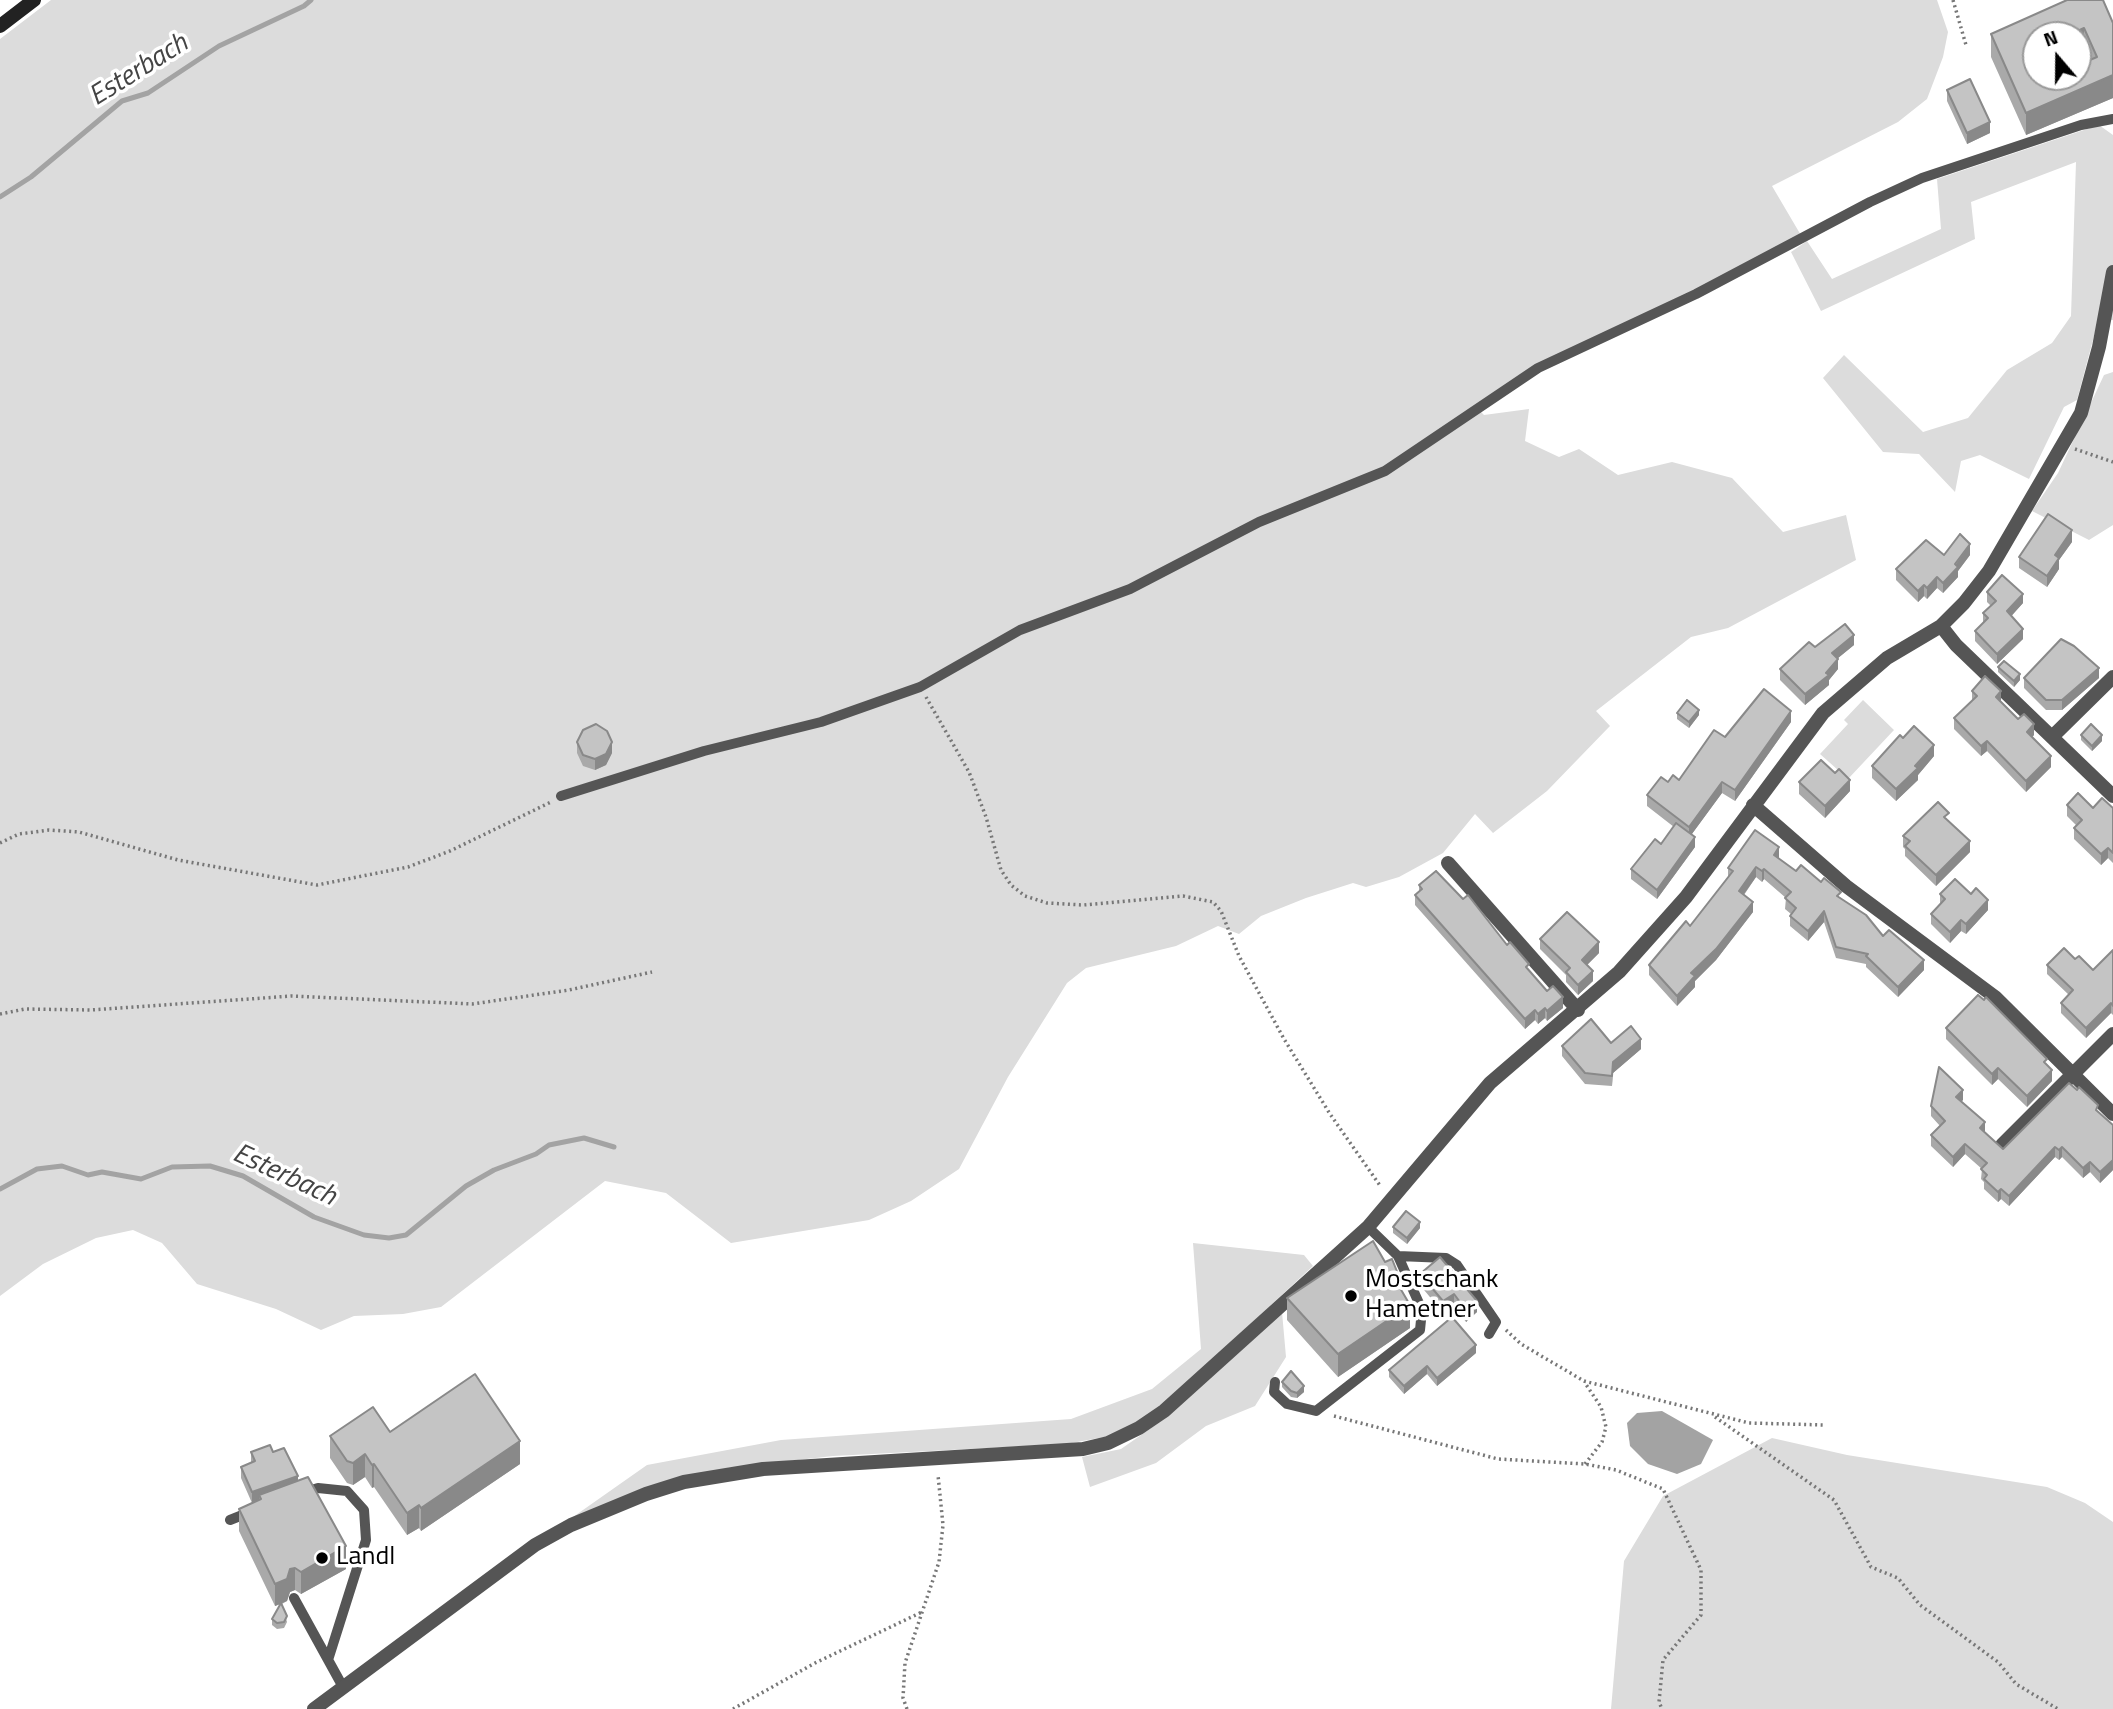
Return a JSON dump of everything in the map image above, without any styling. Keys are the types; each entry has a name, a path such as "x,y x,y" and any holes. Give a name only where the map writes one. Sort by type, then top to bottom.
{"street":[{"path":"0,26 34,0"},
{"path":"314,1709 536,1545 608,1509 684,1482 763,1469 1083,1449 1108,1443 1139,1428 1190,1390 1368,1227 1427,1153 1490,1083 1578,1010 1655,934 1823,713 1887,658 1941,626 1989,570 2081,413 2099,347 2113,272"},
{"path":"1941,626 1956,645 2113,796"},
{"path":"2052,737 2113,677"},
{"path":"1753,805 1846,886 1995,997 2113,1114"},
{"path":"1448,863 1578,1010"},
{"path":"2002,1145 2113,1034"}],"lane":[{"path":"561,796 690,755 821,722 920,687 1020,631 1130,589 1259,522 1385,471 1538,368 1696,294 1870,202 1922,178 2081,125 2113,119"},
{"path":"1275,1382 1274,1392 1287,1404 1316,1411 1420,1330 1422,1310 1398,1256 1368,1227"},
{"path":"1398,1256 1446,1258 1457,1265 1496,1322 1489,1334"},
{"path":"293,1496 318,1488 347,1491 364,1510 366,1539 328,1660"},
{"path":"230,1520 268,1505"},
{"path":"294,1598 343,1687"}],"path":[{"path":"1953,0 1966,45"},
{"path":"2063,444 2113,462"},
{"path":"920,687 969,772 986,817 1001,870 1011,885 1025,897 1047,903 1083,905 1183,896 1213,902 1221,911 1239,956 1284,1039 1376,1181 1393,1198"},
{"path":"0,843 19,834 63,830 178,860 317,885 408,867 460,846 561,796"},
{"path":"0,1014 24,1009 91,1010 292,996 472,1004 569,990 652,972"},
{"path":"1496,1322 1521,1344 1584,1381 1715,1417 1749,1423 1825,1425"},
{"path":"1584,1381 1601,1407 1606,1427 1602,1442 1585,1464"},
{"path":"1316,1411 1498,1459 1585,1464 1616,1470 1663,1489 1701,1570 1701,1615 1663,1660 1659,1702 1662,1709"},
{"path":"1715,1417 1834,1500 1871,1567 1898,1578 1920,1605 1998,1662 2016,1684 2058,1709"},
{"path":"907,1709 903,1698 905,1663 939,1562 943,1525 936,1459"},
{"path":"733,1709 815,1663 922,1612"}],"shaded area":[{"path":"51,0 1937,0 1948,32 1943,57 1927,99 1898,122 1772,186 1802,237 1553,361 1476,407 1484,415 1529,409 1525,441 1559,457 1579,449 1618,475 1672,462 1732,478 1783,532 1846,515 1856,560 1728,628 1691,637 1596,711 1610,726 1547,791 1493,833 1475,814 1443,853 1399,877 1366,887 1353,883 1306,898 1261,916 1239,934 1218,926 1176,946 1086,968 1067,983 1008,1077 959,1169 911,1201 869,1220 731,1243 666,1193 605,1181 441,1307 403,1314 354,1316 321,1330 276,1309 197,1284 162,1243 133,1230 96,1238 43,1264 0,1296 0,39"},
{"path":"2099,125 2113,135 2113,320 2098,321 2077,400 2064,407 2029,479 1980,455 1961,461 1955,492 1919,454 1883,452 1823,378 1844,355 1923,432 1968,418 2007,370 2052,343 2071,316 2076,162 1971,202 1975,239 1821,311 1791,252 1807,241 1832,279 1941,229 1937,179"},
{"path":"2113,372 2113,525 2089,540 2032,511 2058,473 2104,375"},
{"path":"1863,700 1894,730 1848,779 1820,754 1848,724 1844,720"},
{"path":"1193,1243 1304,1255 1313,1266 1160,1408 1145,1420 1110,1436 1066,1444 833,1456 727,1468 573,1517 647,1465 781,1440 1071,1419 1152,1389 1201,1349"},
{"path":"1282,1312 1286,1357 1255,1406 1206,1426 1156,1463 1090,1487 1082,1457 1121,1449 1164,1419"},
{"path":"1662,1411 1713,1440 1701,1464 1677,1474 1648,1464 1630,1446 1627,1423 1637,1413"},
{"path":"1772,1438 1847,1455 2047,1487 2085,1503 2113,1522 2113,1709 1611,1709 1624,1561 1663,1496"}],"building":[{"path":"2067,0 2103,0 2113,23 2113,75 2092,84 2092,59 2097,57 2092,46 2092,21 2022,21 2022,91 2076,91 2026,113 1991,34"},
{"path":"1970,79 1990,122 1967,133 1947,90"},
{"path":"2048,514 2072,530 2055,555 2059,558 2047,576 2019,557"},
{"path":"1960,534 1970,544 1955,564 1958,567 1943,583 1937,577 1927,588 1924,585 1918,591 1896,569 1926,540 1944,555"},
{"path":"2002,575 2023,594 2007,611 2023,629 1997,654 1975,631 1988,618 1983,613 1996,601 1987,592"},
{"path":"1845,624 1854,635 1832,653 1838,659 1826,673 1829,675 1805,694 1780,669 1809,642 1815,647"},
{"path":"2061,639 2074,646 2099,668 2062,700 2046,700 2024,678"},
{"path":"2004,661 2020,674 2014,681 1998,667"},
{"path":"1985,676 2001,691 1996,697 2018,719 2024,714 2034,724 2027,732 2051,756 2026,781 1987,741 1981,746 1954,718 1977,696 1972,691"},
{"path":"1764,689 1791,711 1735,790 1722,782 1689,827 1647,795 1661,777 1668,782 1673,775 1679,780 1714,730 1725,737"},
{"path":"1687,700 1699,710 1689,722 1677,713"},
{"path":"596,724 607,731 612,742 606,754 595,759 583,755 577,742 583,730"},
{"path":"2091,724 2102,735 2092,746 2081,735"},
{"path":"1914,726 1934,745 1915,766 1918,768 1896,789 1872,766 1900,735 1903,738"},
{"path":"1821,760 1835,773 1839,769 1850,780 1825,806 1799,782"},
{"path":"2078,793 2093,808 2102,798 2113,808 2113,853 2108,848 2101,854 2074,828 2082,820 2067,805"},
{"path":"1938,802 1949,813 1944,817 1970,841 1936,875 1905,846 1910,841 1903,836"},
{"path":"1676,823 1695,837 1657,890 1631,869 1655,839 1661,844"},
{"path":"1755,830 1779,847 1774,855 1796,871 1801,865 1821,882 1824,878 1841,892 1837,896 1866,915 1883,936 1889,930 1924,960 1898,987 1866,956 1868,954 1836,947 1824,911 1808,931 1790,916 1796,908 1785,898 1791,892 1764,869 1762,871 1756,867 1739,891 1753,902 1716,949 1691,973 1695,976 1677,996 1649,965 1686,921 1690,926 1733,871 1728,868"},
{"path":"1436,871 1463,899 1468,895 1507,945 1510,942 1529,964 1526,967 1547,991 1553,986 1563,997 1547,1011 1545,1008 1538,1014 1535,1010 1525,1019 1415,895 1422,889 1419,885"},
{"path":"1955,879 1971,894 1976,888 1988,900 1966,924 1961,920 1950,932 1931,914 1945,899 1940,894"},
{"path":"1567,912 1599,942 1582,960 1593,971 1578,985 1566,972 1570,968 1540,939"},
{"path":"2064,948 2075,959 2079,956 2093,970 2113,950 2113,1006 2111,1003 2086,1028 2061,1003 2073,990 2047,965"},
{"path":"1978,995 1984,1000 1986,997 2047,1059 2044,1062 2052,1070 2027,1096 1998,1068 1992,1074 1946,1028"},
{"path":"1591,1019 1611,1043 1631,1026 1641,1039 1613,1062 1612,1076 1585,1073 1562,1046"},
{"path":"1939,1067 1963,1090 1956,1097 1985,1122 1980,1128 2003,1149 2069,1083 2077,1090 2079,1087 2098,1105 2096,1110 2113,1125 2113,1160 2100,1172 2090,1162 2083,1168 2062,1147 2059,1150 2055,1147 2009,1196 2001,1189 1998,1192 1984,1179 1987,1175 1981,1169 1987,1163 1965,1144 1953,1157 1931,1135 1945,1121 1931,1106"},
{"path":"1406,1211 1420,1222 1407,1238 1393,1227"},
{"path":"1373,1241 1385,1262 1392,1259 1398,1274 1393,1276 1410,1305 1338,1354 1287,1298"},
{"path":"1440,1257 1477,1301 1466,1310 1454,1294 1443,1301 1420,1274"},
{"path":"1452,1317 1476,1345 1437,1378 1427,1366 1404,1386 1389,1370"},
{"path":"1291,1371 1304,1386 1297,1393 1282,1382"},
{"path":"475,1374 520,1441 421,1508 419,1505 407,1513 365,1454 353,1463 347,1461 330,1436 373,1407 390,1432"},
{"path":"270,1445 273,1452 284,1448 298,1476 252,1492 241,1467 255,1461 251,1452"},
{"path":"308,1477 346,1546 301,1572 295,1568 290,1569 287,1579 275,1584 239,1509 261,1499 259,1495"},
{"path":"281,1603 287,1616 284,1622 277,1623 272,1619"}],"waterway":[{"name":"Esterbach","path":"0,197 31,177 122,101 148,93 219,46 304,6 311,0"},
{"name":"Esterbach","path":"0,1189 37,1169 62,1166 88,1175 102,1172 141,1179 172,1167 210,1166 243,1176 314,1217 364,1235 389,1238 406,1235 466,1186 494,1170 536,1154 549,1145 584,1138 614,1147"}],"place":[{"name":"Mostschank Hametner","path":"1351,1296"},
{"name":"Landl","path":"322,1558"}]}
